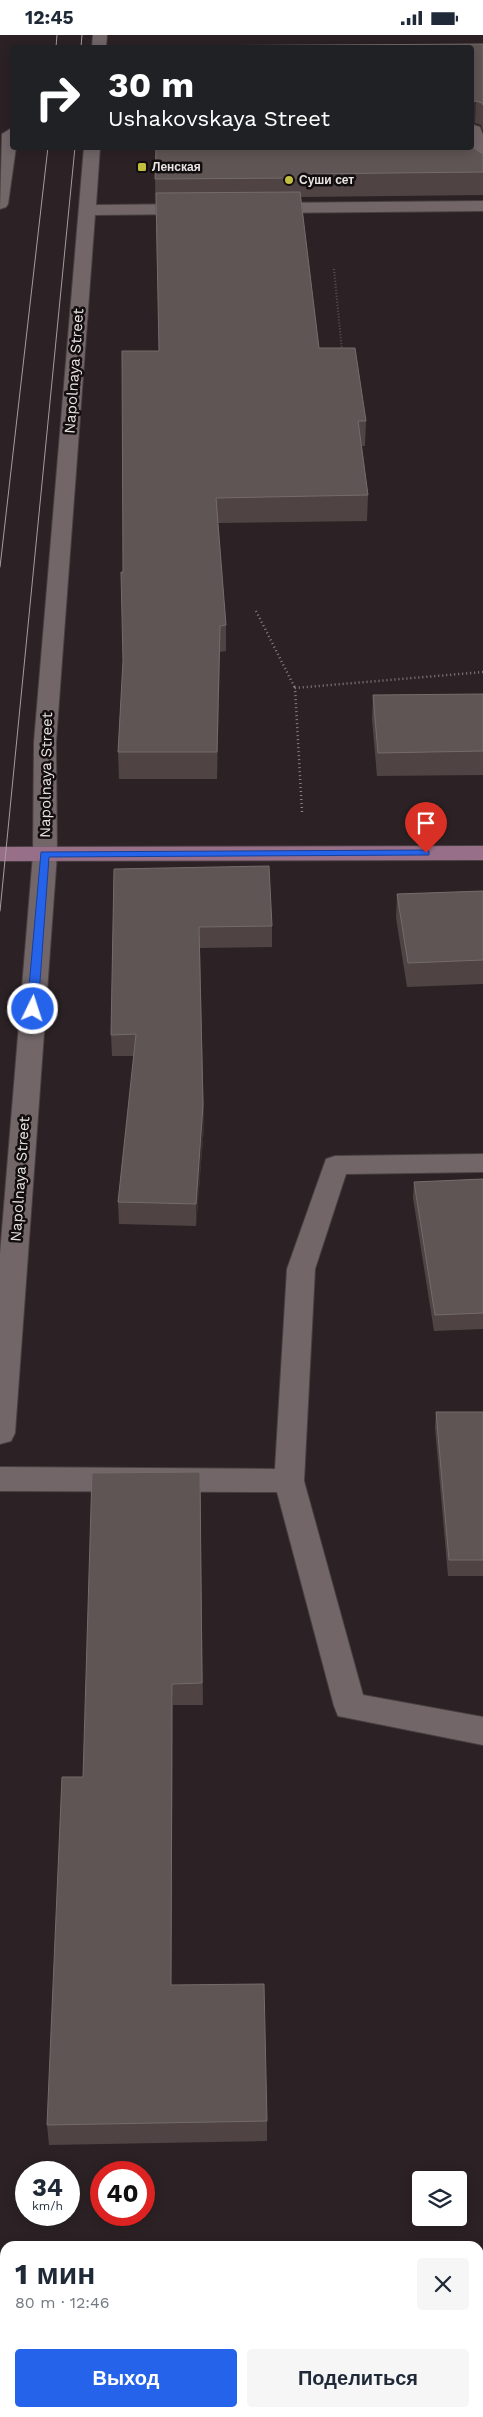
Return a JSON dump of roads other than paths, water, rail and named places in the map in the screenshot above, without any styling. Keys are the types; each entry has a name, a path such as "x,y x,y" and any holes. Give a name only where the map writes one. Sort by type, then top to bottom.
{"main road":[{"path":"0,854 483,853"}],"street":[{"path":"476,130 483,172"},
{"path":"0,204 7,134"},
{"name":"Napolnaya Street","path":"0,1433 44,854 45,743 92,150"},
{"path":"246,208 483,206"},
{"path":"86,210 207,209"},
{"path":"483,1163 335,1165 301,1269 289,1481 350,1706 483,1731"},
{"path":"0,1479 289,1481"}],"tram line":[{"path":"56,45 57,35"},
{"path":"81,45 82,35"},
{"path":"0,567 48,150"},
{"path":"0,911 75,150"}],"place":[{"name":"Ленская","path":"142,167"},
{"name":"Суши сет","path":"289,180"}]}
